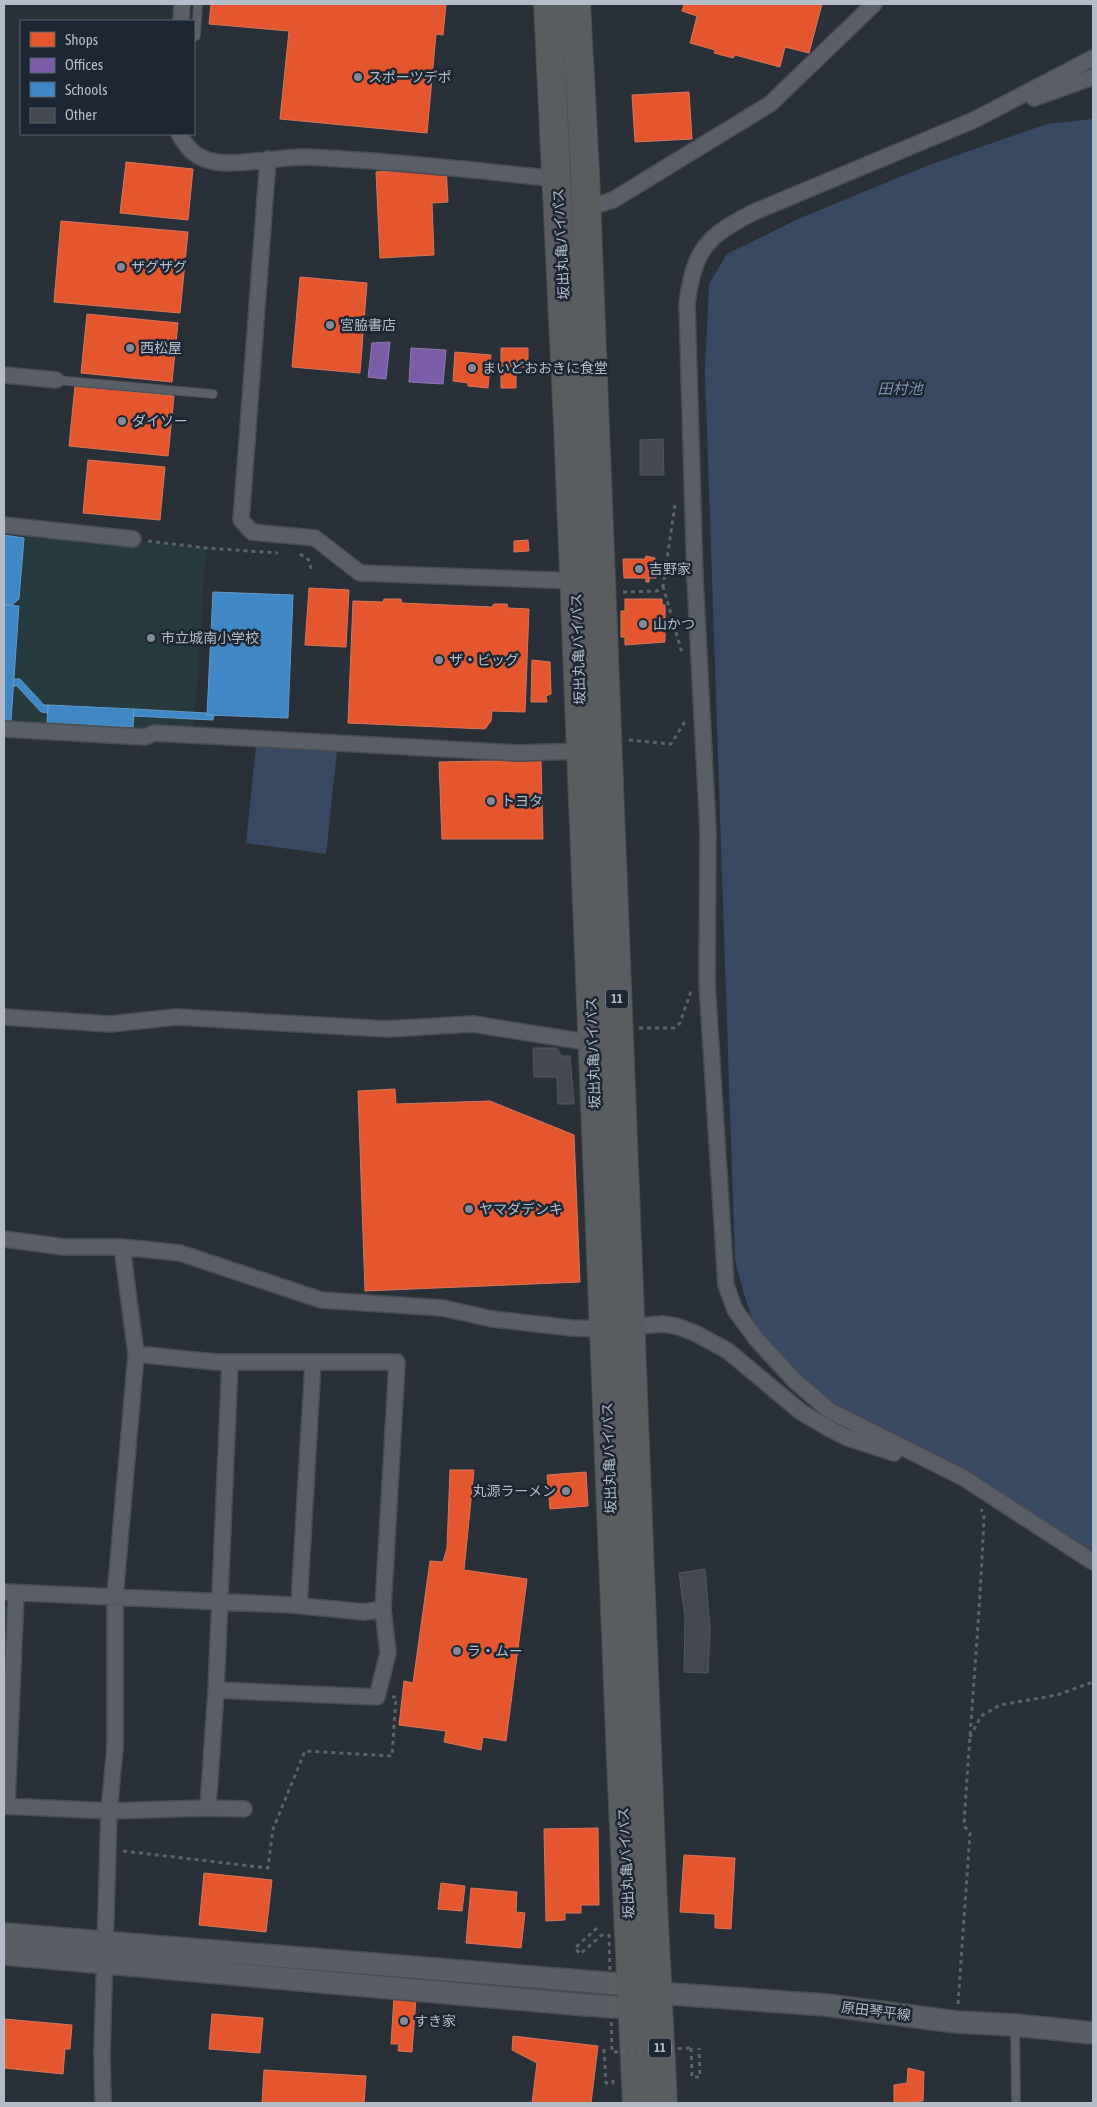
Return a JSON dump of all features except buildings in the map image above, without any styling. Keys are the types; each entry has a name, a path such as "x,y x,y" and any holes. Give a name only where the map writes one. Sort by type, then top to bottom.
{"highway":[{"name":"坂出丸亀バイパス","path":"548,4 558,180 591,585 606,736 632,1326 641,1995 637,2103"},
{"name":"坂出丸亀バイパス","path":"576,4 586,208 591,585 582,751 604,1329 641,1995 663,2103"}],"street":[{"path":"181,20 182,4"},
{"path":"586,208 613,200 770,104 874,4"},
{"path":"974,120 1093,58"},
{"path":"1093,77 974,120 754,212 724,228 708,241 697,260 690,283 687,303 699,677 708,831 707,976 726,1285 734,1310 757,1340 795,1381 830,1411 964,1478 1093,1562"},
{"path":"180,135 186,147 198,157 217,162 300,157 382,160 558,180"},
{"path":"268,159 241,520 245,526 252,532 262,534 315,538 360,573 591,585"},
{"path":"4,375 56,380"},
{"path":"4,525 134,539"},
{"path":"4,729 145,737 154,733 518,753 582,751"},
{"path":"4,1017 110,1024 176,1017 386,1029 473,1024 593,1043"},
{"path":"4,1239 64,1247 122,1247 180,1253 322,1300 443,1308 529,1324 604,1329 662,1324 676,1326 695,1333 728,1351 801,1412 830,1429 848,1438 894,1453 913,1454"},
{"path":"103,2103 104,1953 109,1812 115,1748 115,1597 136,1354 122,1247"},
{"path":"136,1354 230,1362 397,1362 383,1610 388,1653 377,1697 216,1690"},
{"path":"208,1808 216,1690 230,1362"},
{"path":"299,1606 313,1362"},
{"path":"244,1809 208,1808 109,1812 5,1806 10,1593 299,1606 364,1612 383,1610"},
{"path":"4,1934 104,1953"},
{"path":"4,1954 104,1953"},
{"name":"原田琴平線","path":"104,1953 641,1995 826,2005 956,2022 1015,2025 1093,2033"}],"lane":[{"path":"195,36 198,4"},
{"path":"56,380 213,394"},
{"path":"1015,2025 1016,2103"}],"path":[{"path":"676,504 663,586 676,636 685,661 696,676 699,677"},
{"path":"134,539 206,548 283,553"},
{"path":"292,554 302,554 309,560 312,572"},
{"path":"591,585 657,591 663,586"},
{"path":"606,736 630,741 671,744 696,700 700,700"},
{"path":"619,1028 674,1028 680,1023 693,986 701,978 707,976"},
{"path":"956,2022 970,1833 964,1826 969,1740 980,1620 984,1515 978,1500"},
{"path":"969,1740 981,1716 1000,1705 1057,1695 1093,1682"},
{"path":"108,1850 268,1868 273,1830 305,1751 392,1756 396,1697 377,1697"},
{"path":"597,1928 575,1948 580,1954 603,1934 609,1934 612,2052 691,2048 692,2077 700,2076 699,2048"},
{"path":"604,2049 606,2083 614,2083"}],"green space":[{"path":"24,527 206,548 194,730 149,726 145,731 12,723"}],"water":[{"name":"田村池","path":"1093,119 1093,1552 972,1474 865,1422 814,1391 791,1373 770,1351 758,1331 748,1307 735,1260 705,371 709,284 727,254 798,219 929,165 1047,124"},
{"path":"256,746 337,751 326,854 246,843"}],"place":[{"name":"スポーツデポ","path":"358,77"},
{"name":"ザグザグ","path":"121,267"},
{"name":"宮脇書店","path":"330,325"},
{"name":"西松屋","path":"130,348"},
{"name":"まいどおおきに食堂","path":"472,368"},
{"name":"ダイソー","path":"122,421"},
{"name":"吉野家","path":"639,569"},
{"name":"山かつ","path":"643,624"},
{"name":"市立城南小学校","path":"151,638"},
{"name":"ザ・ビッグ","path":"439,660"},
{"name":"トヨタ","path":"491,801"},
{"name":"ヤマダデンキ","path":"469,1209"},
{"name":"丸源ラーメン","path":"566,1491"},
{"name":"ラ・ムー","path":"457,1651"},
{"name":"すき家","path":"404,2021"}]}
